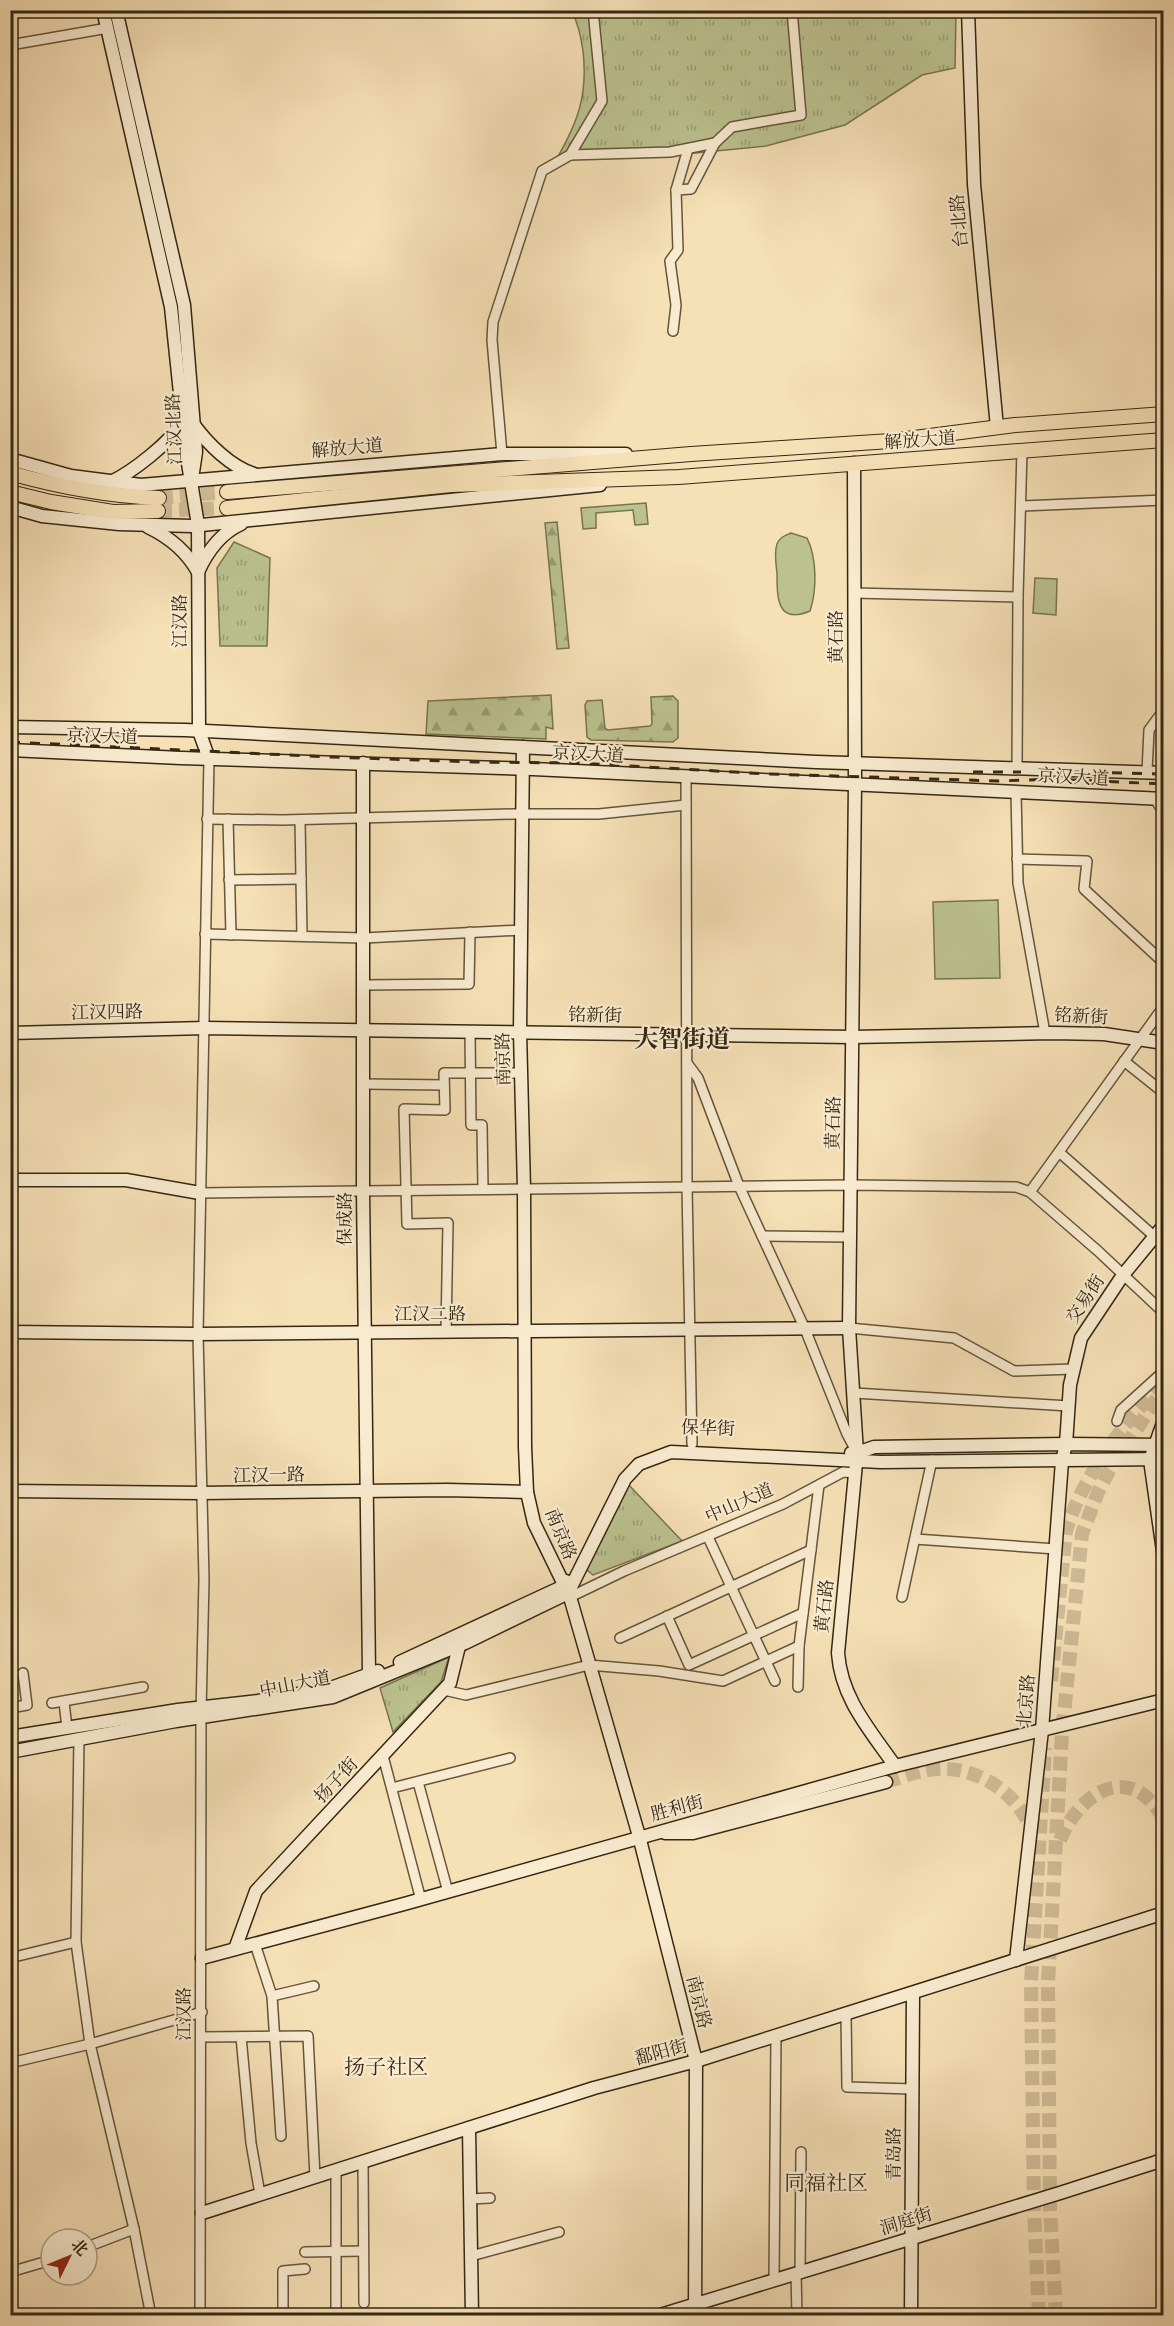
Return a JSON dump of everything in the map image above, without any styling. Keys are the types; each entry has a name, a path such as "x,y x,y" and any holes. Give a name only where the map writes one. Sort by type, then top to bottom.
{"main road":[{"name":"解放大道","path":"227,492 691,454 891,441 997,427 1164,414"},
{"name":"解放大道","path":"227,508 451,485 679,477 1164,440"},
{"path":"10,472 66,488 120,496 158,505 113,512 51,502 10,492"}],"street":[{"name":"江汉北路","path":"103,10 171,307 188,424"},
{"name":"江汉北路","path":"116,10 184,305 192,482"},
{"path":"570,155 602,101 592,10"},
{"path":"676,190 691,189 715,143 732,127 801,115 792,10"},
{"name":"台北路","path":"968,10 974,184 997,427"},
{"path":"10,45 108,28"},
{"path":"502,454 492,340 495,312 542,171 570,155 670,152 715,143"},
{"path":"672,331 676,305 670,261 678,250 676,190 688,149"},
{"path":"111,483 130,471 188,424 238,468 258,475"},
{"path":"1017,768 1022,450"},
{"name":"解放大道","path":"10,459 71,476 111,483 141,485 502,454 691,454"},
{"name":"黄石路","path":"854,463 855,783 849,1328 856,1462 838,1663 852,1704 895,1766"},
{"name":"解放大道","path":"10,507 42,516 141,525 198,525 679,477"},
{"name":"江汉路","path":"192,482 198,525 199,731 209,759 198,1334 204,1579 201,1712 202,2213 200,2316"},
{"path":"1022,506 1164,500"},
{"path":"198,572 204,560 223,536 230,529 249,520"},
{"path":"141,525 166,537 179,547 198,572"},
{"path":"854,593 1018,597"},
{"path":"1147,772 1149,730 1163,711 1164,702"},
{"name":"京汉大道","path":"10,727 199,731 854,763 1164,773"},
{"name":"南京路","path":"523,747 520,1032 527,1492 534,1523 567,1592 589,1665 639,1836 696,2061 695,2310"},
{"name":"京汉大道","path":"10,750 855,783 1159,799"},
{"name":"保成路","path":"363,763 363,1191 369,1674"},
{"path":"686,777 687,1187 692,1444"},
{"path":"1016,792 1018,883 1045,1033"},
{"path":"1159,799 1164,813"},
{"path":"207,819 300,820 599,813 686,805"},
{"path":"228,819 231,935"},
{"path":"300,820 302,936"},
{"path":"1017,859 1087,861 1084,889 1164,963"},
{"path":"229,880 301,879"},
{"path":"204,934 364,938 521,930"},
{"path":"364,985 469,984 470,932"},
{"path":"1030,1192 1164,1006"},
{"name":"铭新街","path":"205,1028 852,1037 1045,1033 1104,1034 1164,1043"},
{"name":"江汉四路","path":"10,1033 205,1028"},
{"path":"470,1032 471,1125 482,1125 483,1189"},
{"path":"1124,1061 1164,1093"},
{"path":"687,1063 698,1078 739,1186 805,1329 856,1462"},
{"path":"446,1331 448,1222 407,1224 404,1109 445,1110 444,1073 521,1073"},
{"path":"364,1084 444,1085"},
{"path":"1059,1152 1161,1228"},
{"path":"10,1180 126,1180 200,1193 850,1185 1016,1187 1030,1192 1164,1313"},
{"name":"交易街","path":"1066,1444 1073,1369 1081,1338 1123,1275 1161,1228"},
{"path":"762,1236 850,1237"},
{"path":"849,1328 954,1338 1014,1371 1073,1369"},
{"name":"江汉二路","path":"10,1332 198,1334 849,1328"},
{"path":"1117,1421 1121,1410 1164,1371"},
{"path":"854,1393 1069,1406"},
{"path":"1164,1420 1159,1445 1150,1460 1164,1558"},
{"name":"保华街","path":"567,1592 620,1475 636,1459 654,1449 692,1444 856,1462"},
{"name":"北京路","path":"1016,1960 1042,1730 1062,1461 1066,1444"},
{"name":"中山大道","path":"10,1737 67,1728 333,1697 567,1592 624,1571 783,1504 843,1472 874,1447 1159,1445"},
{"name":"保华街","path":"567,1592 625,1479 639,1464 671,1452 856,1462"},
{"name":"中山大道","path":"856,1462 1164,1459"},
{"path":"902,1597 932,1460"},
{"path":"798,1687 799,1646 819,1485"},
{"name":"江汉一路","path":"10,1491 527,1492"},
{"path":"708,1537 775,1681"},
{"path":"915,1539 1056,1549"},
{"path":"620,1638 811,1550"},
{"path":"667,1616 689,1665 803,1613"},
{"name":"中山大道","path":"10,1752 201,1712 328,1689 455,1642"},
{"name":"扬子街","path":"235,1949 256,1891 450,1683 455,1642"},
{"path":"444,1690 466,1695 589,1665 659,1671 723,1681 799,1646"},
{"path":"10,1708 27,1705 23,1673"},
{"path":"52,1703 143,1687"},
{"name":"胜利街","path":"202,1958 421,1900 639,1836 658,1833 895,1766 1164,1700"},
{"path":"64,1702 67,1728"},
{"path":"79,1738 76,1942 90,2044 134,2229 151,2316"},
{"path":"383,1756 421,1900"},
{"path":"392,1788 510,1758"},
{"path":"418,1782 448,1892"},
{"path":"658,1833 682,1835 693,1833 886,1782"},
{"name":"鄱阳街","path":"202,2213 594,2088 696,2061 1164,1913"},
{"path":"10,1958 76,1942"},
{"path":"255,1944 272,1996 281,2136"},
{"path":"272,1996 314,1986"},
{"name":"青岛路","path":"911,2316 913,1993"},
{"path":"10,2062 90,2044 202,2012"},
{"path":"846,2014 847,2087 912,2089"},
{"path":"202,2037 308,2036 315,2177"},
{"path":"774,2280 776,2036"},
{"path":"241,2037 251,2143 261,2194"},
{"path":"469,2128 472,2316"},
{"path":"797,2316 801,2152"},
{"name":"洞庭街","path":"657,2316 695,2310 798,2272 1138,2169 1164,2157"},
{"path":"363,2161 363,2303"},
{"path":"336,2170 336,2316"},
{"path":"470,2199 490,2199"},
{"path":"99,2242 134,2229"},
{"path":"471,2256 560,2232"},
{"path":"305,2252 363,2251"},
{"path":"10,2272 39,2264"},
{"path":"283,2316 283,2271 305,2270"}],"green space":[{"path":"572,11 956,11 955,68 922,75 845,125 766,146 675,155 556,160 576,120 584,81 582,46 578,25"},
{"path":"646,503 648,524 635,525 633,510 596,513 596,528 583,529 581,508"},
{"path":"557,522 569,648 557,649 545,523"},
{"path":"791,533 807,538 814,564 815,584 810,611 799,614 785,612 781,607 778,591 776,547 781,538"},
{"path":"234,542 270,558 267,646 220,646 217,568"},
{"path":"1035,578 1057,579 1056,615 1033,613"},
{"path":"551,695 553,729 546,727 546,739 426,734 428,701"},
{"path":"673,696 678,701 678,738 673,742 591,740 587,737 585,705 587,701 602,700 605,728 608,730 650,726 652,724 651,697"},
{"path":"998,900 1000,978 935,979 933,902"},
{"path":"627,1483 682,1541 593,1575 582,1566"},
{"path":"449,1657 441,1682 393,1732 380,1688"}],"tunnel":[{"path":"159,498 227,492"},
{"path":"158,511 227,508"},
{"path":"1051,1681 1066,1531 1073,1511 1106,1451 1149,1397 1164,1382"},
{"path":"1056,2316 1050,2209 1048,1983 1062,1734 1082,1534 1098,1492 1109,1471 1155,1401 1163,1394"},
{"path":"1039,2316 1034,2210 1031,1983 1045,1748"},
{"path":"886,1782 933,1769 970,1773 997,1786 1009,1796 1027,1820 1033,1834"},
{"path":"1060,1840 1080,1808 1093,1796 1108,1789 1122,1787 1137,1791 1151,1802 1164,1820"}],"railway":[{"path":"10,742 331,757 578,763 768,774 999,781 1053,779 1164,784"},
{"path":"973,772 1021,772"},
{"path":"1072,772 1164,774"}],"district":[{"name":"大智街道","path":"682,1039"},
{"name":"扬子社区","path":"386,2067"},
{"name":"同福社区","path":"826,2183"}]}
